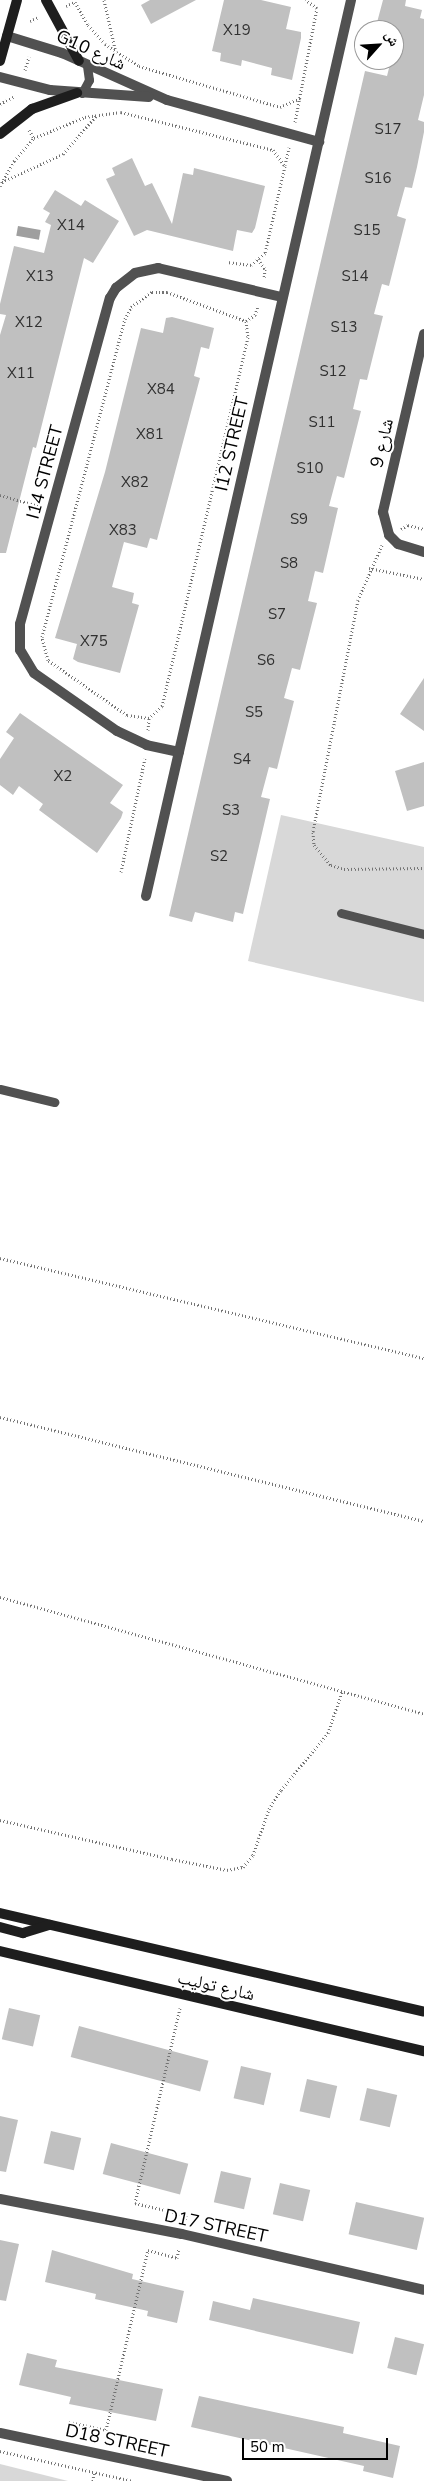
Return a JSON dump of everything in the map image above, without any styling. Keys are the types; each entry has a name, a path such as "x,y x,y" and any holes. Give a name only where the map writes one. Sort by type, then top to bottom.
{"street":[{"path":"0,61 3,35 17,0"},
{"path":"46,0 51,13 83,63"},
{"name":"I12 STREET","path":"146,896 351,0"},
{"name":"G10 شارع","path":"3,35 33,43 167,100 319,142"},
{"name":"G10 شارع","path":"0,77 21,84 79,93 167,100"},
{"path":"0,134 20,116 79,93"},
{"name":"I14 STREET","path":"179,752 147,744 117,731 34,673 24,658 20,624 110,298 116,288 135,273 158,268 282,298"},
{"name":"شارع 9","path":"389,535 383,512 424,334"},
{"path":"389,535 408,548 424,552"},
{"name":"شارع توليب","path":"0,1914 424,2012"},
{"path":"0,1927 23,1932 50,1925"},
{"name":"شارع توليب","path":"0,1951 424,2050"},
{"name":"D17 STREET","path":"0,2199 182,2234 424,2290"},
{"name":"D18 STREET","path":"0,2433 227,2481"}],"lane":[{"path":"79,93 89,80 83,63"},
{"path":"341,913 424,934"},
{"path":"0,1089 54,1102"}],"path":[{"path":"104,0 116,53"},
{"path":"228,262 251,265 265,253 300,98 317,8 306,0"},
{"path":"51,13 74,1 88,25 116,53 139,66 280,107 300,98"},
{"path":"0,104 4,105 19,92 35,33 28,15"},
{"path":"0,186 14,161 34,138 63,124 98,115 141,114 273,150 285,166"},
{"path":"2,182 63,154 98,115"},
{"path":"20,116 34,138"},
{"path":"246,321 255,315 261,292 265,269 258,259"},
{"path":"149,718 127,716 48,660 42,637 131,307 152,292 166,292 246,321"},
{"path":"121,872 147,744 149,718 162,706 248,337 246,321"},
{"path":"0,495 52,509"},
{"path":"424,529 408,525 389,535 369,568 358,600 313,832 314,845 331,865 344,868 424,868"},
{"path":"369,568 424,579"},
{"path":"0,1258 424,1358"},
{"path":"0,1417 424,1521"},
{"path":"0,1597 424,1714"},
{"path":"0,1820 227,1870 243,1867 253,1855 270,1809 328,1733 342,1692"},
{"path":"60,2465 69,2422 106,2430 148,2250 177,2258 186,2215 135,2203 183,1995"},
{"path":"0,2451 133,2481"},
{"path":"93,2481 94,2472"}],"shaded area":[{"path":"18,226 41,230 39,240 16,236"},
{"path":"281,815 424,847 424,1002 248,961"},
{"path":"0,2464 68,2481 0,2481"}],"building":[{"path":"150,0 196,0 151,24 141,5"},
{"path":"224,0 261,0 291,7 286,29 301,32 292,80 271,75 272,68 242,60 241,66 220,61 221,53 212,51"},
{"path":"383,0 406,0 405,6 422,10 420,18 424,19 424,95 418,120 424,122 424,132 417,167 412,188 405,187 397,216 406,219 389,286 382,284 374,314 383,316 367,380 360,379 353,409 361,411 344,478 337,476 329,506 338,508 323,573 315,571 308,601 317,603 300,670 292,668 284,698 294,701 277,769 269,767 261,797 270,799 243,914 235,912 233,922 195,912 192,922 169,916 365,71 387,76 388,70 404,70 404,20 378,20"},
{"path":"132,158 145,186 152,183 172,224 183,173 193,175 194,168 265,186 255,228 252,233 237,230 233,251 147,230 134,236 106,179 115,175 112,168"},
{"path":"55,190 81,206 85,200 119,221 93,263 84,258 36,448 33,447 6,553 0,553 0,335 6,315 0,314 0,304 14,246 44,253 51,225 45,222 50,213 43,209"},
{"path":"172,317 214,328 209,349 201,347 194,376 200,378 157,540 150,538 147,548 124,542 112,587 134,593 132,603 139,605 120,673 78,662 73,659 77,644 55,638 105,472 141,328 163,333 166,318"},
{"path":"424,678 424,731 400,714"},
{"path":"20,713 123,785 110,803 123,812 121,818 97,853 39,810 43,804 19,786 13,795 0,785 0,759 14,738 6,732"},
{"path":"424,762 424,806 407,811 395,771"},
{"path":"9,2008 40,2015 33,2046 2,2039"},
{"path":"79,2026 208,2061 200,2092 71,2057"},
{"path":"241,2066 271,2073 264,2105 234,2098"},
{"path":"307,2079 337,2086 330,2118 300,2111"},
{"path":"367,2088 397,2095 390,2127 360,2120"},
{"path":"0,2116 18,2120 6,2172 0,2171"},
{"path":"51,2131 81,2138 74,2170 44,2163"},
{"path":"111,2143 188,2164 180,2195 103,2174"},
{"path":"221,2171 251,2178 244,2209 214,2202"},
{"path":"280,2183 310,2190 303,2221 273,2214"},
{"path":"356,2202 424,2218 417,2250 349,2234"},
{"path":"0,2240 19,2244 6,2301 0,2300"},
{"path":"52,2250 133,2274 132,2279 184,2291 177,2323 147,2316 148,2311 95,2299 96,2294 45,2282"},
{"path":"253,2298 360,2322 353,2354 209,2320 213,2301 250,2310"},
{"path":"395,2337 424,2344 416,2375 387,2368"},
{"path":"27,2353 57,2360 55,2367 163,2389 156,2421 69,2404 71,2397 19,2385"},
{"path":"199,2396 344,2427 343,2433 400,2446 393,2478 363,2471 364,2466 191,2427"}]}
